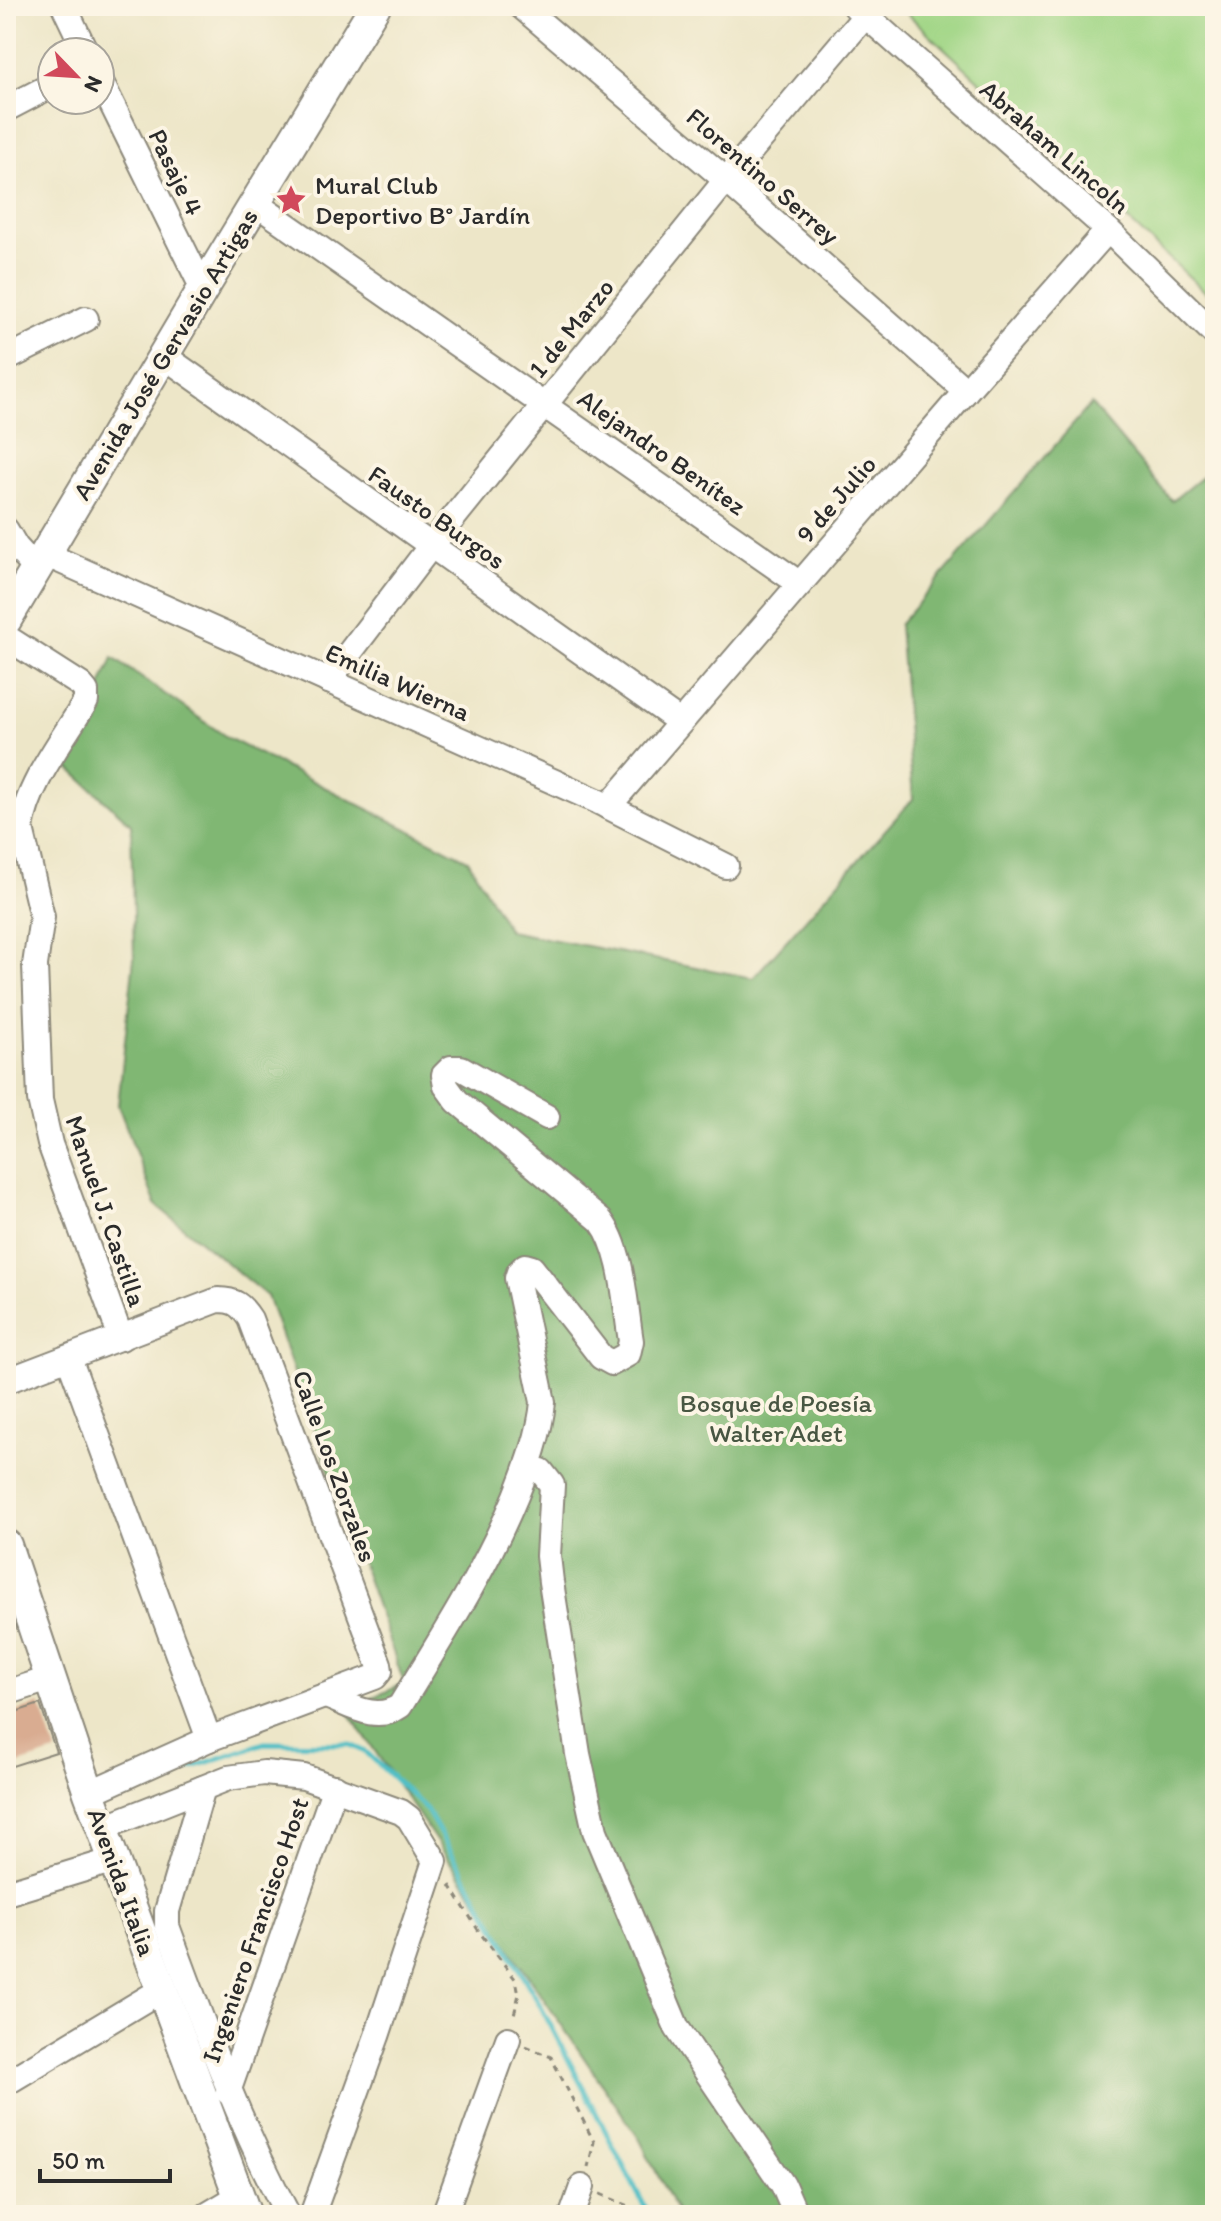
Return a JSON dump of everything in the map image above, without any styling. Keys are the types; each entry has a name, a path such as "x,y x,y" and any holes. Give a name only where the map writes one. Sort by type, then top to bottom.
{"main road":[{"name":"Avenida José Gervasio Artigas","path":"6,620 375,6"},
{"name":"Avenida Italia","path":"6,1545 89,1793 242,2206"}],"street":[{"path":"64,6 78,36"},
{"name":"Florentino Serrey","path":"521,6 726,180 966,391"},
{"name":"1 de Marzo","path":"328,681 430,547 860,11"},
{"name":"Abraham Lincoln","path":"860,11 1108,230 1215,334"},
{"path":"6,109 36,93"},
{"name":"Pasaje 4","path":"116,112 203,289"},
{"name":"Alejandro Benítez","path":"255,203 800,584"},
{"name":"9 de Julio","path":"608,807 1108,230"},
{"path":"6,359 86,319"},
{"name":"Fausto Burgos","path":"164,356 680,722"},
{"path":"6,530 16,547 41,562"},
{"name":"Emilia Wierna","path":"41,562 328,681 608,807 726,866"},
{"name":"Manuel J. Castilla","path":"6,637 86,691 86,701 30,795 21,829 42,917 35,965 40,1100 50,1144 121,1338"},
{"path":"89,1793 209,1739 326,1696 377,1716 390,1713 400,1706 486,1563 527,1469 542,1419 543,1402 517,1278 519,1272 525,1266 532,1268 601,1357 612,1363 628,1354 631,1341 615,1247 609,1231 457,1101 446,1086 444,1075 451,1068 461,1068 547,1117"},
{"name":"Calle Los Zorzales","path":"121,1338 218,1300 239,1304 250,1319 380,1671 375,1677 326,1696"},
{"path":"6,1381 121,1338"},
{"path":"69,1358 209,1739"},
{"path":"527,1469 541,1471 552,1485 548,1556 551,1582 578,1754 595,1831 677,2028 783,2185 796,2215"},
{"path":"6,1693 52,1678"},
{"path":"102,1828 228,1778 264,1773 304,1777 401,1812 409,1818 435,1861 377,2036 312,2215"},
{"name":"Ingeniero Francisco Host","path":"228,2092 335,1787"},
{"path":"203,1788 167,1911 167,1926 228,2092 248,2139 288,2215"},
{"path":"6,1893 114,1860"},
{"path":"6,2083 161,1990"},
{"path":"444,2215 508,2039"},
{"path":"572,2215 582,2187"},
{"path":"207,2215 242,2206"}],"path":[{"path":"435,1861 480,1933 516,1980 519,1994 508,2039 551,2057 594,2142 582,2187 634,2208 637,2215"}],"green space":[{"path":"899,6 1215,6 1215,301"},
{"name":"Bosque de Poesía Walter Adet","path":"1091,404 1172,501 1204,475 1215,482 1215,2215 678,2215 640,2140 347,1710 404,1683 267,1296 156,1205 118,1105 134,958 131,824 67,766 113,658 228,738 468,860 509,931 753,978 913,799 899,625"}],"building":[{"path":"40,1704 56,1752 6,1768 6,1715"}],"waterway":[{"path":"135,1787 264,1743 348,1744 366,1752 426,1809 540,2005 649,2215"}],"place":[{"name":"Mural Club Deportivo B° Jardín","path":"291,200"}]}
